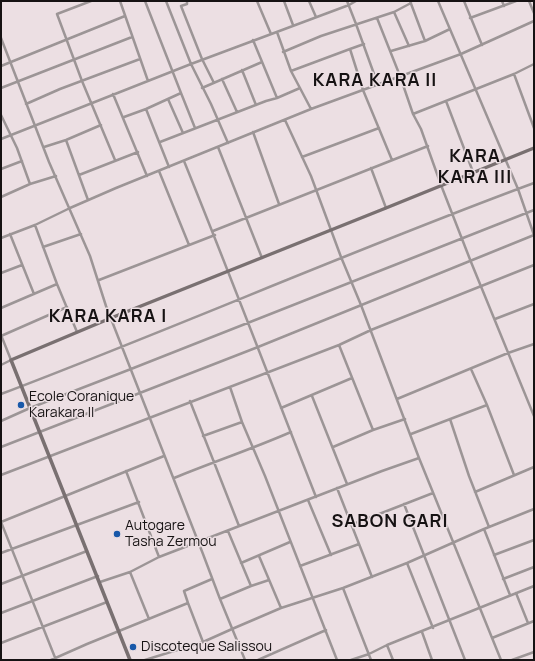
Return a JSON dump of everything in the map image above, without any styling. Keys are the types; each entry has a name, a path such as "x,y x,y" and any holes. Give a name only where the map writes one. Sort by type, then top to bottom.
{"street":[{"path":"91,1 57,14 82,81 115,160"},
{"path":"120,1 148,81"},
{"path":"145,1 195,128"},
{"path":"166,1 191,64 228,143"},
{"path":"187,1 187,4 181,6 202,59 214,83"},
{"path":"257,1 271,34"},
{"path":"284,1 293,25"},
{"path":"309,1 316,17"},
{"path":"347,1 378,85"},
{"path":"1,139 202,59 349,5 356,1"},
{"path":"1,447 258,347 471,262 534,235 518,189 438,1"},
{"path":"464,1 482,45"},
{"path":"502,1 504,6"},
{"path":"470,18 516,1"},
{"path":"529,1 534,13"},
{"path":"284,52 321,36 394,12 411,2 425,41"},
{"path":"394,12 409,46"},
{"path":"1,66 125,16"},
{"path":"378,18 413,114 428,146 441,185 471,262 534,416"},
{"path":"1,238 35,225 88,200 253,132 461,54 534,21"},
{"path":"391,51 425,41 450,29"},
{"path":"276,32 291,71 311,109"},
{"path":"1,88 132,37"},
{"path":"1,39 26,104 81,234 99,280 111,318 151,418 164,456 245,660"},
{"path":"253,40 276,98"},
{"path":"291,71 364,44"},
{"path":"350,49 364,90 392,160"},
{"path":"26,104 60,89 140,59"},
{"path":"202,88 262,62"},
{"path":"413,114 514,74 534,64"},
{"path":"242,70 256,105"},
{"path":"514,74 534,128"},
{"path":"222,79 236,112"},
{"path":"160,142 300,88"},
{"path":"124,117 181,93"},
{"path":"113,94 124,117 147,176"},
{"path":"168,99 183,133"},
{"path":"446,101 473,172"},
{"path":"146,109 169,167"},
{"path":"1,115 22,161 30,184"},
{"path":"285,120 317,190 341,257 371,330 419,458 501,660"},
{"path":"44,147 66,140 101,125"},
{"path":"302,157 379,128"},
{"path":"253,132 280,204"},
{"path":"66,140 88,200"},
{"path":"213,231 428,146"},
{"path":"218,147 262,258"},
{"path":"1,365 111,318 534,148"},
{"path":"79,175 138,152"},
{"path":"1,169 22,161"},
{"path":"184,161 213,231 316,497"},
{"path":"371,168 386,208"},
{"path":"159,171 189,245"},
{"path":"1,197 30,184 56,176"},
{"path":"1,394 341,257 534,183"},
{"path":"1,421 30,408 131,370 534,210"},
{"path":"35,225 56,284 77,333"},
{"path":"10,234 34,294"},
{"path":"43,247 81,234"},
{"path":"99,280 214,235"},
{"path":"1,273 22,265"},
{"path":"1,475 151,418 190,401 339,345 371,330 534,265"},
{"path":"1,308 56,284"},
{"path":"495,319 534,304"},
{"path":"67,307 1,335 98,576 130,660"},
{"path":"397,399 508,353 534,344"},
{"path":"339,345 373,430"},
{"path":"471,369 488,406 514,475"},
{"path":"282,408 352,378"},
{"path":"230,387 242,422 265,476 337,660"},
{"path":"312,396 347,484"},
{"path":"190,401 239,526"},
{"path":"411,434 488,406"},
{"path":"332,446 405,419"},
{"path":"450,419 475,492 489,527"},
{"path":"203,436 242,422"},
{"path":"174,478 213,462 253,449 291,432"},
{"path":"56,659 1,522 164,456"},
{"path":"100,582 130,572 159,558 347,484 419,458"},
{"path":"475,492 534,467"},
{"path":"126,471 159,558"},
{"path":"337,488 372,576"},
{"path":"351,525 433,493"},
{"path":"308,500 331,555"},
{"path":"1,553 138,502"},
{"path":"404,504 465,660"},
{"path":"146,660 154,659 203,642 281,608 343,588 425,556 453,542 534,509"},
{"path":"484,529 510,595"},
{"path":"228,531 251,586"},
{"path":"494,555 534,540"},
{"path":"241,563 290,542"},
{"path":"300,566 359,544"},
{"path":"1,584 87,551"},
{"path":"259,556 281,608"},
{"path":"407,563 433,628"},
{"path":"504,579 534,567"},
{"path":"130,572 149,619"},
{"path":"1,613 98,576"},
{"path":"203,642 184,591 212,579"},
{"path":"220,599 270,580"},
{"path":"351,660 534,586"},
{"path":"343,588 371,660"},
{"path":"516,593 528,624"},
{"path":"1,643 42,626 108,602"},
{"path":"51,660 188,603"},
{"path":"492,638 534,621"},
{"path":"258,660 326,630"},
{"path":"422,632 432,660"},
{"path":"387,645 393,660"},
{"path":"512,660 534,652"}],"place":[{"name":"Ecole Coranique Karakara II","path":"21,405"},
{"name":"Autogare Tasha Zermou","path":"117,534"},
{"name":"Discoteque Salissou","path":"133,647"}],"district":[{"name":"KARA KARA II","path":"375,81"},
{"name":"KARA KARA III","path":"475,167"},
{"name":"KARA KARA I","path":"108,317"},
{"name":"SABON GARI","path":"390,522"}]}
